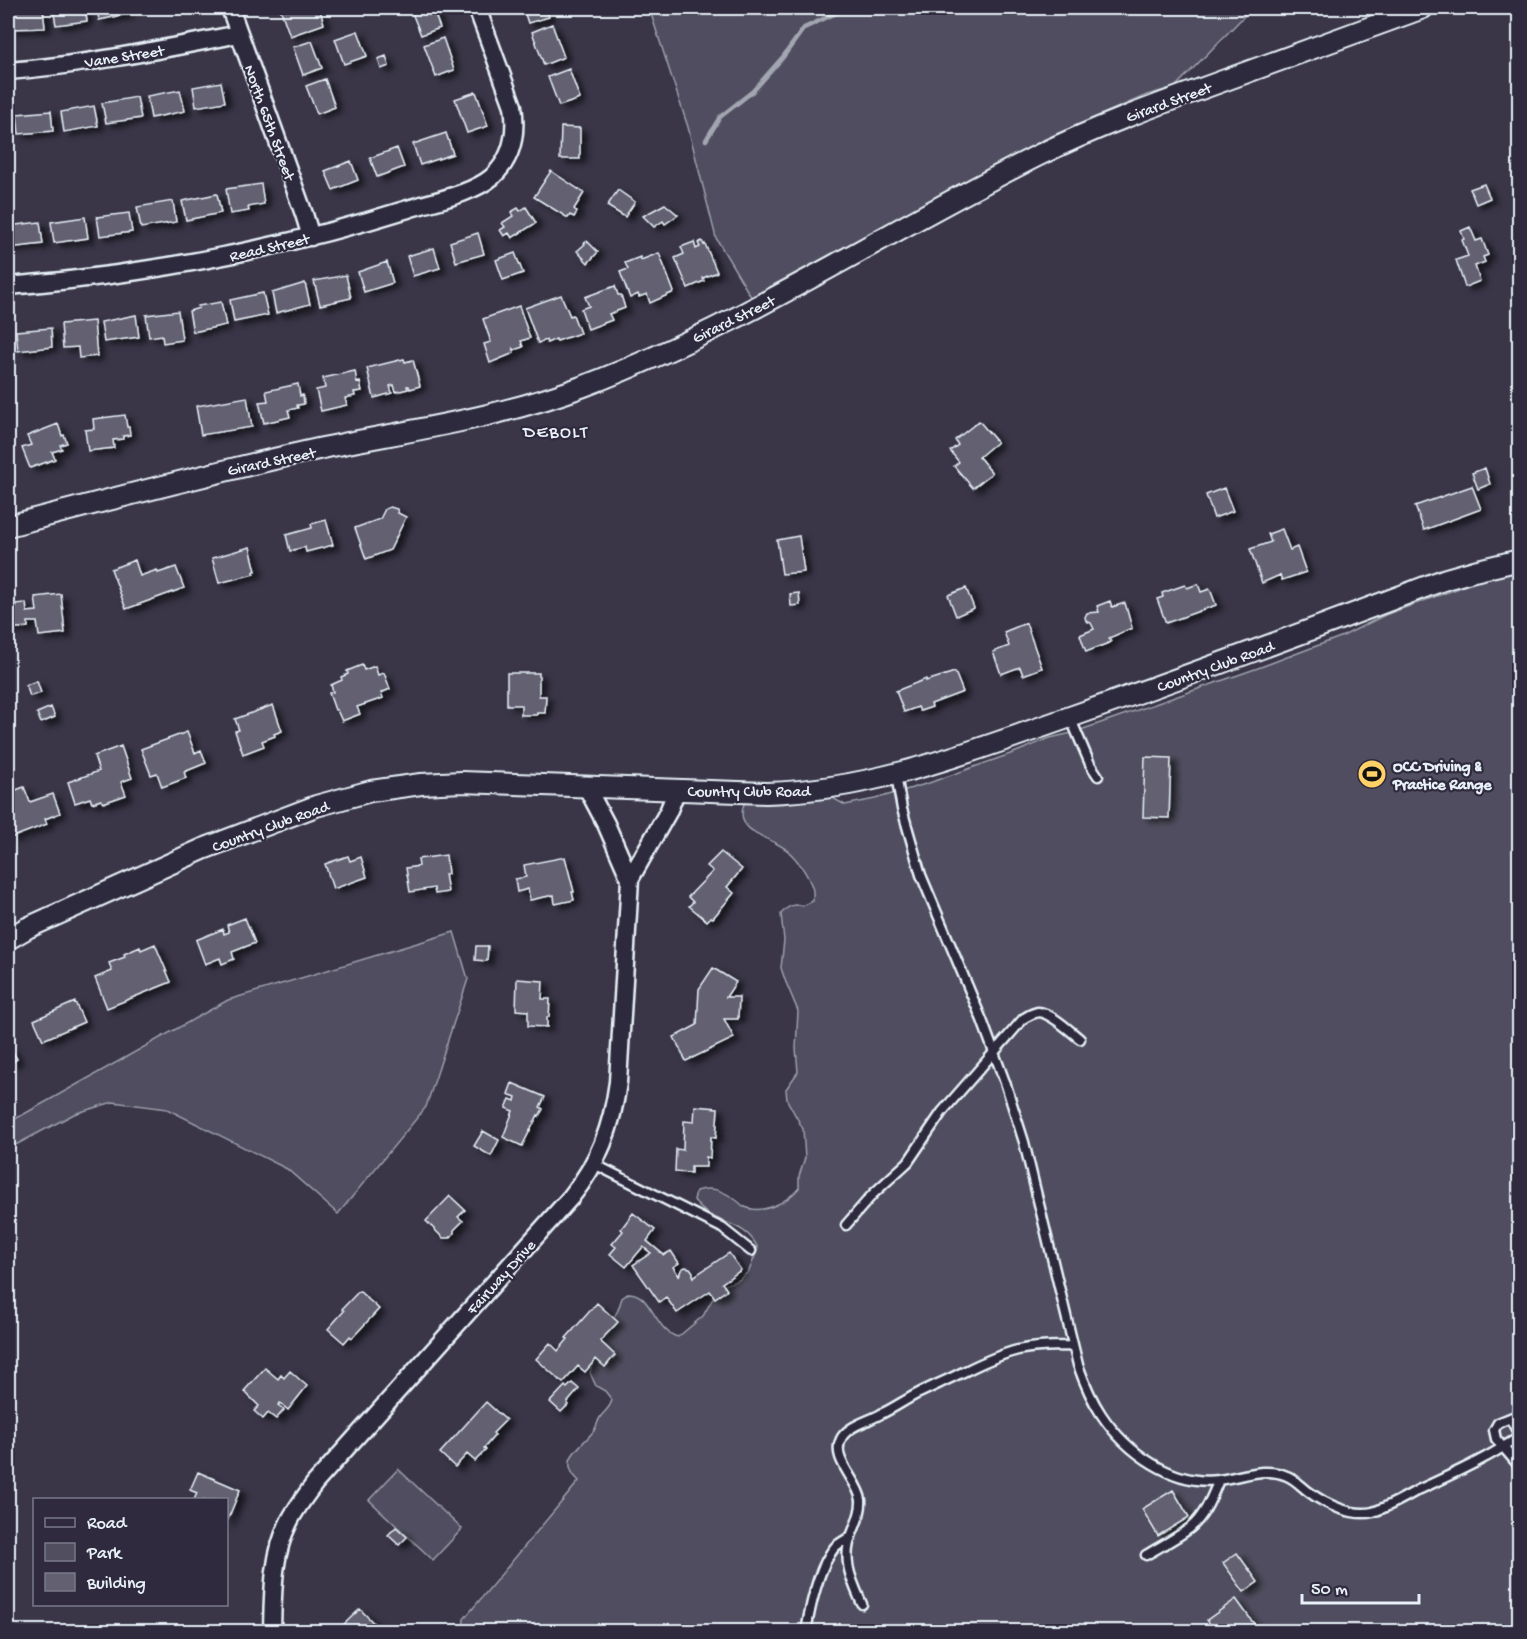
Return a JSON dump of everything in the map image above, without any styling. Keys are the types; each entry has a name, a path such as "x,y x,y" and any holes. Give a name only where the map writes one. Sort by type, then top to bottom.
{"street":[{"name":"North 65th Street","path":"230,8 311,237"},
{"name":"Read Street","path":"8,286 117,275 249,252 370,221 481,185 492,177 509,153 515,134 515,121 513,106 477,8"},
{"name":"Girard Street","path":"8,526 221,471 322,448 488,416 579,388 659,354 762,304 965,193 1071,140 1124,117 1423,8"},
{"name":"Vane Street","path":"8,71 82,62 239,34"},
{"name":"Country Club Road","path":"8,939 38,923 203,849 316,806 371,791 421,784 462,782 766,793 797,792 854,784 896,774 1070,717 1446,579 1520,560"},
{"name":"Fairway Drive","path":"586,786 630,879"},
{"name":"Fairway Drive","path":"272,1632 276,1564 284,1534 297,1508 315,1483 571,1197 594,1164 615,1108 630,879 668,812 677,790"}],"lane":[{"path":"1070,717 1090,764 1098,776"},
{"path":"896,774 902,809 921,875 994,1053 1024,1142 1072,1346 1085,1383 1097,1407 1112,1428 1138,1454 1173,1474 1188,1479 1220,1480 1253,1473 1278,1473 1288,1476 1311,1494 1338,1508 1372,1512 1484,1458 1520,1437 1510,1418"},
{"path":"846,1225 883,1184 908,1162 942,1112 1024,1018 1038,1012 1050,1016 1080,1039"},
{"path":"594,1164 722,1228 751,1251"},
{"path":"862,1604 848,1571 847,1552 860,1516 861,1498 841,1459 840,1442 846,1432 919,1393 1002,1355 1037,1347 1072,1346"},
{"path":"1520,1414 1498,1423 1494,1430 1502,1447 1520,1467"},
{"path":"1146,1555 1197,1521 1212,1498 1220,1480"},
{"path":"806,1632 812,1598 822,1572 835,1547 851,1536"}],"green space":[{"path":"649,8 1252,8 1175,87 1147,95 1045,139 751,297 716,238 688,127"},
{"path":"1519,567 1519,1631 463,1632 464,1619 579,1481 570,1467 572,1455 594,1431 612,1400 605,1391 596,1386 590,1373 601,1340 622,1298 629,1293 643,1299 663,1328 678,1337 703,1316 712,1300 727,1284 739,1280 749,1271 758,1248 752,1238 736,1226 709,1215 701,1209 694,1200 696,1191 707,1189 721,1191 743,1206 758,1209 774,1206 799,1188 799,1176 805,1158 803,1129 787,1100 786,1089 798,1072 796,1048 798,1011 781,968 784,940 781,914 791,906 803,906 813,901 813,890 802,868 788,851 748,828 743,821 742,812 745,801 778,797 831,797 845,805 929,783 1050,738 1072,733 1258,668 1343,636 1385,615 1486,576"},
{"path":"454,932 468,979 426,1107 338,1214 287,1169 167,1109 113,1102 74,1114 8,1149 8,1123 228,1000"},
{"path":"398,1469 462,1529 433,1560 369,1500"}],"building":[{"path":"9,8 43,8 45,28 10,29"},
{"path":"53,8 85,8 87,21 56,25"},
{"path":"97,8 127,8 128,14 99,20"},
{"path":"280,8 314,8 316,12 320,10 324,24 290,36"},
{"path":"410,8 435,8 434,12 440,28 421,35"},
{"path":"523,8 546,8 549,17 528,23"},
{"path":"552,24 564,57 544,65 532,32"},
{"path":"358,31 367,56 344,64 335,39"},
{"path":"443,38 454,70 436,77 424,45"},
{"path":"312,41 322,68 303,75 293,47"},
{"path":"386,56 389,66 381,69 378,59"},
{"path":"569,69 580,99 559,106 548,77"},
{"path":"325,79 335,107 317,114 306,86"},
{"path":"221,82 225,102 196,107 193,87"},
{"path":"180,90 185,111 151,118 147,96"},
{"path":"476,92 488,126 467,133 455,99"},
{"path":"137,97 141,118 106,123 102,103"},
{"path":"94,106 98,126 64,132 61,112"},
{"path":"51,111 53,131 19,134 17,114"},
{"path":"561,127 580,128 580,159 560,159"},
{"path":"446,133 453,154 420,165 413,144"},
{"path":"397,148 404,167 377,177 370,158"},
{"path":"351,161 358,180 333,190 325,171"},
{"path":"551,171 584,193 574,209 577,212 574,217 570,215 568,218 534,197"},
{"path":"261,184 264,204 248,207 249,211 230,214 226,189"},
{"path":"1484,184 1490,198 1476,204 1470,189"},
{"path":"618,190 635,202 625,217 607,206"},
{"path":"217,194 221,213 186,220 182,201"},
{"path":"173,201 176,222 141,228 137,207"},
{"path":"665,204 678,215 665,224 663,221 654,227 643,216"},
{"path":"526,207 536,223 512,238 509,233 504,236 500,230 505,227 502,223 513,216 511,212 518,208 520,211"},
{"path":"129,213 132,232 100,236 97,217"},
{"path":"85,217 88,238 54,243 51,222"},
{"path":"40,222 43,244 8,248 8,226"},
{"path":"1470,227 1476,241 1482,239 1488,255 1483,257 1485,262 1475,266 1480,281 1465,287 1456,260 1468,256 1461,231"},
{"path":"478,233 484,254 456,262 450,242"},
{"path":"587,241 598,252 588,263 577,251"},
{"path":"702,241 717,272 688,288 675,258 684,254 681,247 694,242 696,249 700,247 698,243"},
{"path":"434,248 440,268 413,276 407,256"},
{"path":"515,253 523,273 503,280 496,260"},
{"path":"659,253 674,292 650,303 647,294 639,297 638,294 630,298 620,272 628,269 625,263"},
{"path":"387,262 393,283 364,292 358,272"},
{"path":"346,275 351,298 320,305 314,281"},
{"path":"305,283 310,304 276,313 272,293"},
{"path":"615,286 625,308 609,314 612,320 588,329 581,309 589,306 585,297"},
{"path":"263,293 268,315 234,322 230,300"},
{"path":"561,295 580,333 557,341 556,339 547,343 546,340 538,343 525,308"},
{"path":"221,302 226,325 193,332 189,311 199,308 198,306"},
{"path":"519,306 530,338 521,341 523,347 513,349 514,353 490,363 484,344 491,342 483,319"},
{"path":"178,311 182,340 163,343 162,335 149,337 146,315"},
{"path":"136,315 139,337 104,342 101,322"},
{"path":"94,321 97,356 79,358 78,347 63,348 61,324"},
{"path":"51,328 52,347 18,351 16,331"},
{"path":"404,359 405,362 413,360 420,386 410,389 407,386 408,389 396,392 394,385 390,386 392,393 374,398 367,368"},
{"path":"355,371 357,383 360,382 362,391 354,392 355,396 345,398 347,405 321,411 316,390 325,388 323,378"},
{"path":"298,384 304,404 288,410 290,417 264,423 259,402 268,401 266,391"},
{"path":"247,397 252,427 201,435 196,406"},
{"path":"125,415 130,435 123,436 123,439 113,440 114,448 88,451 85,430 94,429 93,419"},
{"path":"979,421 997,442 979,457 992,473 973,488 954,466 959,462 950,451 958,445 955,440"},
{"path":"58,424 67,443 60,445 62,449 52,452 55,459 30,468 22,448 31,445 27,436"},
{"path":"1485,468 1490,484 1478,489 1472,473"},
{"path":"1472,486 1481,509 1424,530 1415,506"},
{"path":"1224,488 1233,511 1214,518 1206,495"},
{"path":"390,507 397,509 398,513 406,517 390,550 366,559 355,528 380,519 385,509"},
{"path":"326,520 333,545 306,552 305,547 290,551 286,535 312,528 311,524"},
{"path":"1282,529 1290,550 1297,547 1306,572 1282,580 1280,575 1262,583 1250,549 1271,542 1268,534"},
{"path":"799,536 804,572 782,574 777,540"},
{"path":"250,547 256,571 254,574 219,583 212,558"},
{"path":"135,560 140,576 176,567 184,588 126,609 111,569"},
{"path":"1198,584 1201,592 1210,589 1216,605 1166,623 1157,599 1163,597 1162,593 1185,585 1187,588"},
{"path":"966,588 974,608 956,616 948,595"},
{"path":"799,593 800,605 791,606 790,594"},
{"path":"61,594 65,633 39,636 37,622 28,622 28,627 8,629 8,609 16,608 15,604 26,603 27,612 37,611 35,597"},
{"path":"1110,601 1112,607 1125,603 1132,628 1109,638 1111,642 1086,652 1080,635 1094,629 1085,617 1087,613 1099,612 1097,606"},
{"path":"1026,623 1042,668 1023,675 1020,667 1001,674 993,652 1009,646 1004,632"},
{"path":"362,665 364,670 375,666 378,675 384,673 390,689 381,693 383,698 357,707 360,714 342,721 329,693 333,692 331,685 342,680 341,677 348,674 347,671"},
{"path":"955,672 963,692 931,704 932,707 920,711 918,707 904,712 896,691 926,679 926,681"},
{"path":"507,673 539,673 539,696 546,696 545,713 521,715 521,705 507,705"},
{"path":"37,681 41,693 30,696 26,685"},
{"path":"273,705 282,731 262,741 264,746 243,754 235,731 239,730 235,719"},
{"path":"51,707 55,717 41,723 37,713"},
{"path":"187,732 195,753 201,750 206,763 184,772 186,778 162,787 157,773 151,775 141,749"},
{"path":"121,746 132,778 121,782 126,795 103,803 101,800 92,803 90,798 75,803 68,782 99,771 94,756"},
{"path":"1145,757 1171,758 1169,818 1143,817"},
{"path":"24,787 30,802 53,794 60,813 45,819 47,824 8,839 8,810 13,808 8,793"},
{"path":"721,852 742,869 727,887 734,893 713,918 707,921 689,906 693,902 688,897 713,871 707,866"},
{"path":"446,855 448,874 445,874 448,892 435,894 434,888 410,892 406,868 419,866 418,859"},
{"path":"348,856 350,861 361,857 367,877 333,889 325,864"},
{"path":"565,857 574,900 555,904 554,895 530,900 528,889 517,892 515,879 526,877 524,865"},
{"path":"245,918 255,943 232,952 234,959 222,964 220,958 205,964 196,940 223,929 224,934 229,932 227,925"},
{"path":"155,944 171,982 107,1008 95,978 112,971 109,963 125,957 124,954"},
{"path":"476,946 488,946 487,961 475,960"},
{"path":"713,968 736,982 726,997 739,997 738,1019 724,1019 734,1038 686,1061 674,1037 697,1025 699,989"},
{"path":"517,979 543,981 542,999 550,999 547,1027 528,1026 528,1011 516,1010"},
{"path":"75,1002 84,1022 43,1040 34,1020"},
{"path":"8,1044 17,1059 8,1065"},
{"path":"512,1083 545,1097 540,1107 543,1109 522,1146 503,1137 513,1111 506,1108 510,1099 515,1101 516,1097 508,1094"},
{"path":"695,1106 718,1108 716,1138 711,1137 710,1158 706,1157 706,1167 691,1167 691,1173 675,1172 676,1149 683,1150 684,1121 694,1122"},
{"path":"483,1131 499,1140 491,1156 474,1146"},
{"path":"450,1196 465,1210 458,1217 463,1221 454,1233 450,1238 443,1238 426,1221"},
{"path":"633,1213 655,1230 647,1241 664,1255 671,1251 679,1263 673,1267 679,1276 685,1267 690,1268 693,1277 729,1253 741,1270 722,1283 727,1290 715,1298 710,1291 677,1313 666,1297 659,1302 633,1265 651,1253 643,1247 626,1267 610,1254 616,1247 612,1244 623,1231 621,1229"},
{"path":"359,1291 379,1309 352,1338 350,1336 344,1343 328,1329"},
{"path":"597,1303 618,1322 600,1341 615,1355 605,1367 596,1359 585,1372 578,1366 563,1383 536,1359 550,1343 558,1351 568,1339 566,1338"},
{"path":"265,1368 278,1379 281,1375 284,1378 290,1371 307,1386 288,1410 280,1403 278,1405 284,1410 276,1419 268,1413 263,1419 254,1411 259,1406 244,1391"},
{"path":"572,1383 579,1389 561,1412 550,1402 565,1386 567,1388"},
{"path":"486,1402 506,1420 493,1433 495,1435 484,1448 486,1450 475,1461 467,1454 455,1467 440,1453"},
{"path":"198,1472 240,1490 228,1519 228,1498 195,1498 197,1493 190,1490"},
{"path":"1173,1490 1189,1517 1158,1536 1142,1509"},
{"path":"396,1527 407,1537 399,1545 388,1535"},
{"path":"1237,1553 1258,1582 1244,1592 1223,1563"},
{"path":"1236,1599 1260,1632 1216,1632 1207,1620"},
{"path":"360,1609 382,1632 347,1632 342,1626"}],"waterway":[{"path":"706,140 720,117 753,91 783,57 804,28 847,8"}],"place":[{"name":"OCC Driving & Practice Range","path":"1372,774"}],"district":[{"name":"DEBOLT","path":"556,431"}]}
